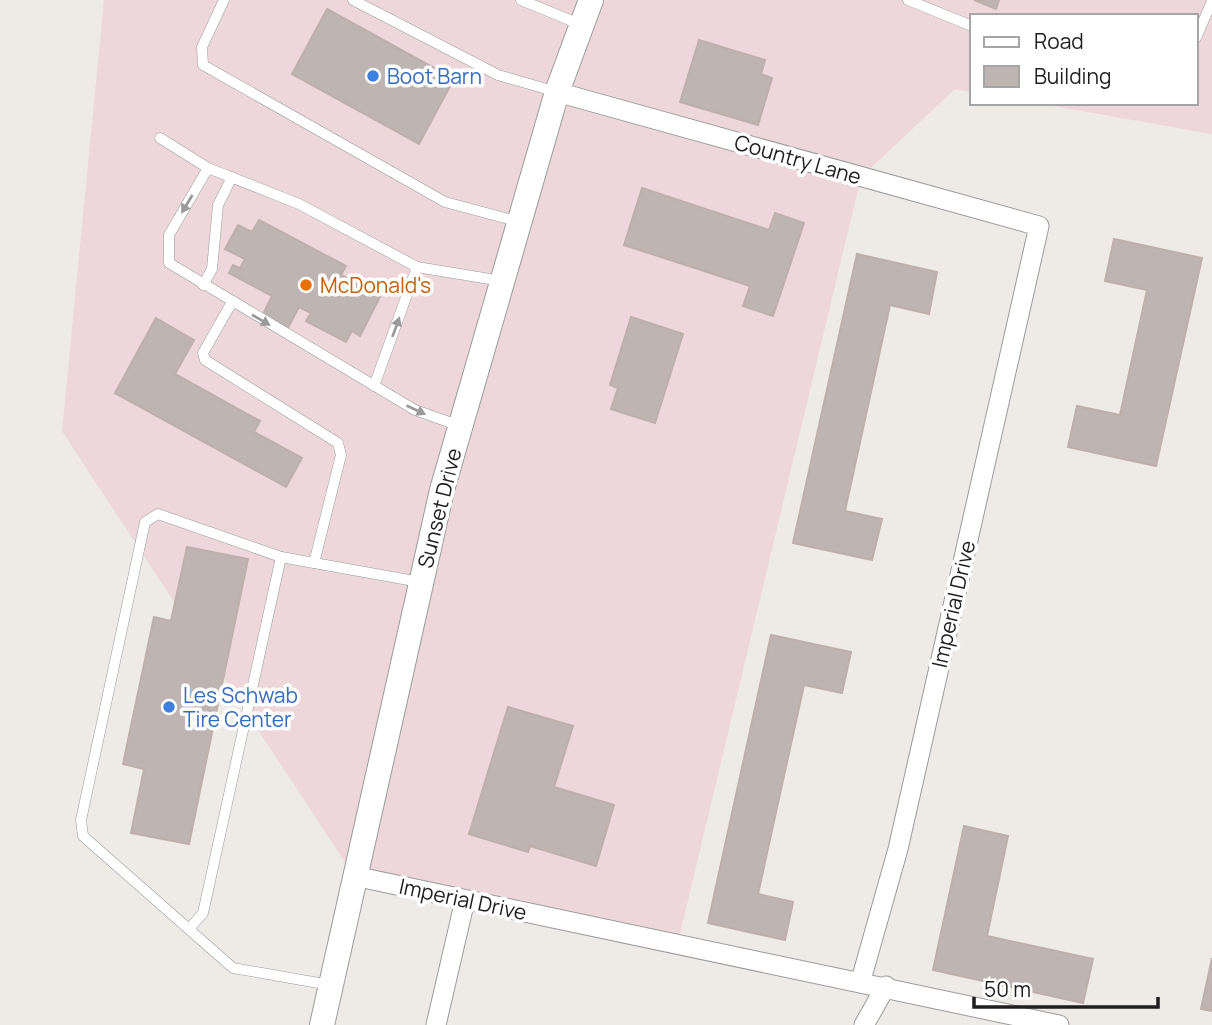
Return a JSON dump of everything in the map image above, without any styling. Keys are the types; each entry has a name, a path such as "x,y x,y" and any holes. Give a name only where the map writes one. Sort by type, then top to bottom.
{"street":[{"name":"Sunset Drive","path":"323,1025 420,582 460,426 557,92 591,0"},
{"name":"Country Lane","path":"557,92 1038,226"},
{"name":"Imperial Drive","path":"861,981 898,849 1038,226"},
{"name":"Imperial Drive","path":"354,876 677,946 886,986 1059,1025"},
{"path":"436,1025 465,900"},
{"path":"864,1025 886,986"}],"lane":[{"path":"225,0 202,47 203,65 445,202 520,222"},
{"path":"353,0 498,75 557,92"},
{"path":"521,0 582,25"},
{"path":"908,0 970,25"},
{"path":"1198,33 1212,1"},
{"path":"160,138 208,168 299,204 418,267 503,281"},
{"path":"208,168 169,235 169,263 415,410 460,426"},
{"path":"203,285 212,269 218,205 232,177"},
{"path":"374,386 418,267"},
{"path":"232,302 203,353 205,360 338,443 341,454 314,563"},
{"path":"331,985 233,968 83,836 81,820 145,523 158,514 281,556 420,582"},
{"path":"189,929 203,913 281,556"}],"shaded area":[{"path":"104,0 1212,0 1212,134 1047,105 1198,105 1198,14 970,14 970,92 955,89 861,177 677,946 354,876 62,431"}],"building":[{"path":"974,0 999,0 996,9"},
{"name":"Boot Barn","path":"327,9 454,79 419,144 292,74"},
{"path":"699,40 765,60 761,74 772,78 758,125 680,102"},
{"path":"642,188 769,230 775,213 804,223 773,316 743,306 750,286 624,245"},
{"name":"McDonald's","path":"259,220 346,266 341,275 381,295 360,336 352,331 346,342 306,321 311,313 299,307 288,328 263,314 272,296 229,273 233,265 240,268 245,259 225,249 238,225 252,232"},
{"path":"1114,239 1202,258 1156,466 1068,447 1077,406 1120,415 1147,290 1105,281"},
{"path":"857,254 937,272 929,314 890,305 845,511 882,519 872,560 793,543"},
{"path":"631,317 683,334 655,423 611,409 618,388 610,385"},
{"path":"156,318 194,340 175,374 260,421 254,432 302,458 286,487 115,393"},
{"path":"187,547 248,559 189,844 131,833 144,769 123,764 154,617 171,621"},
{"path":"771,635 851,652 842,693 804,685 758,894 793,902 785,940 708,923"},
{"path":"508,707 573,726 554,787 614,805 596,866 530,846 528,852 469,834"},
{"path":"964,826 1008,836 987,936 1093,959 1083,1003 933,970"},
{"path":"1212,958 1212,1011 1201,1009"}],"place":[{"name":"Boot Barn","path":"373,76"},
{"name":"McDonald's","path":"306,285"},
{"name":"Les Schwab Tire Center","path":"169,707"}]}
